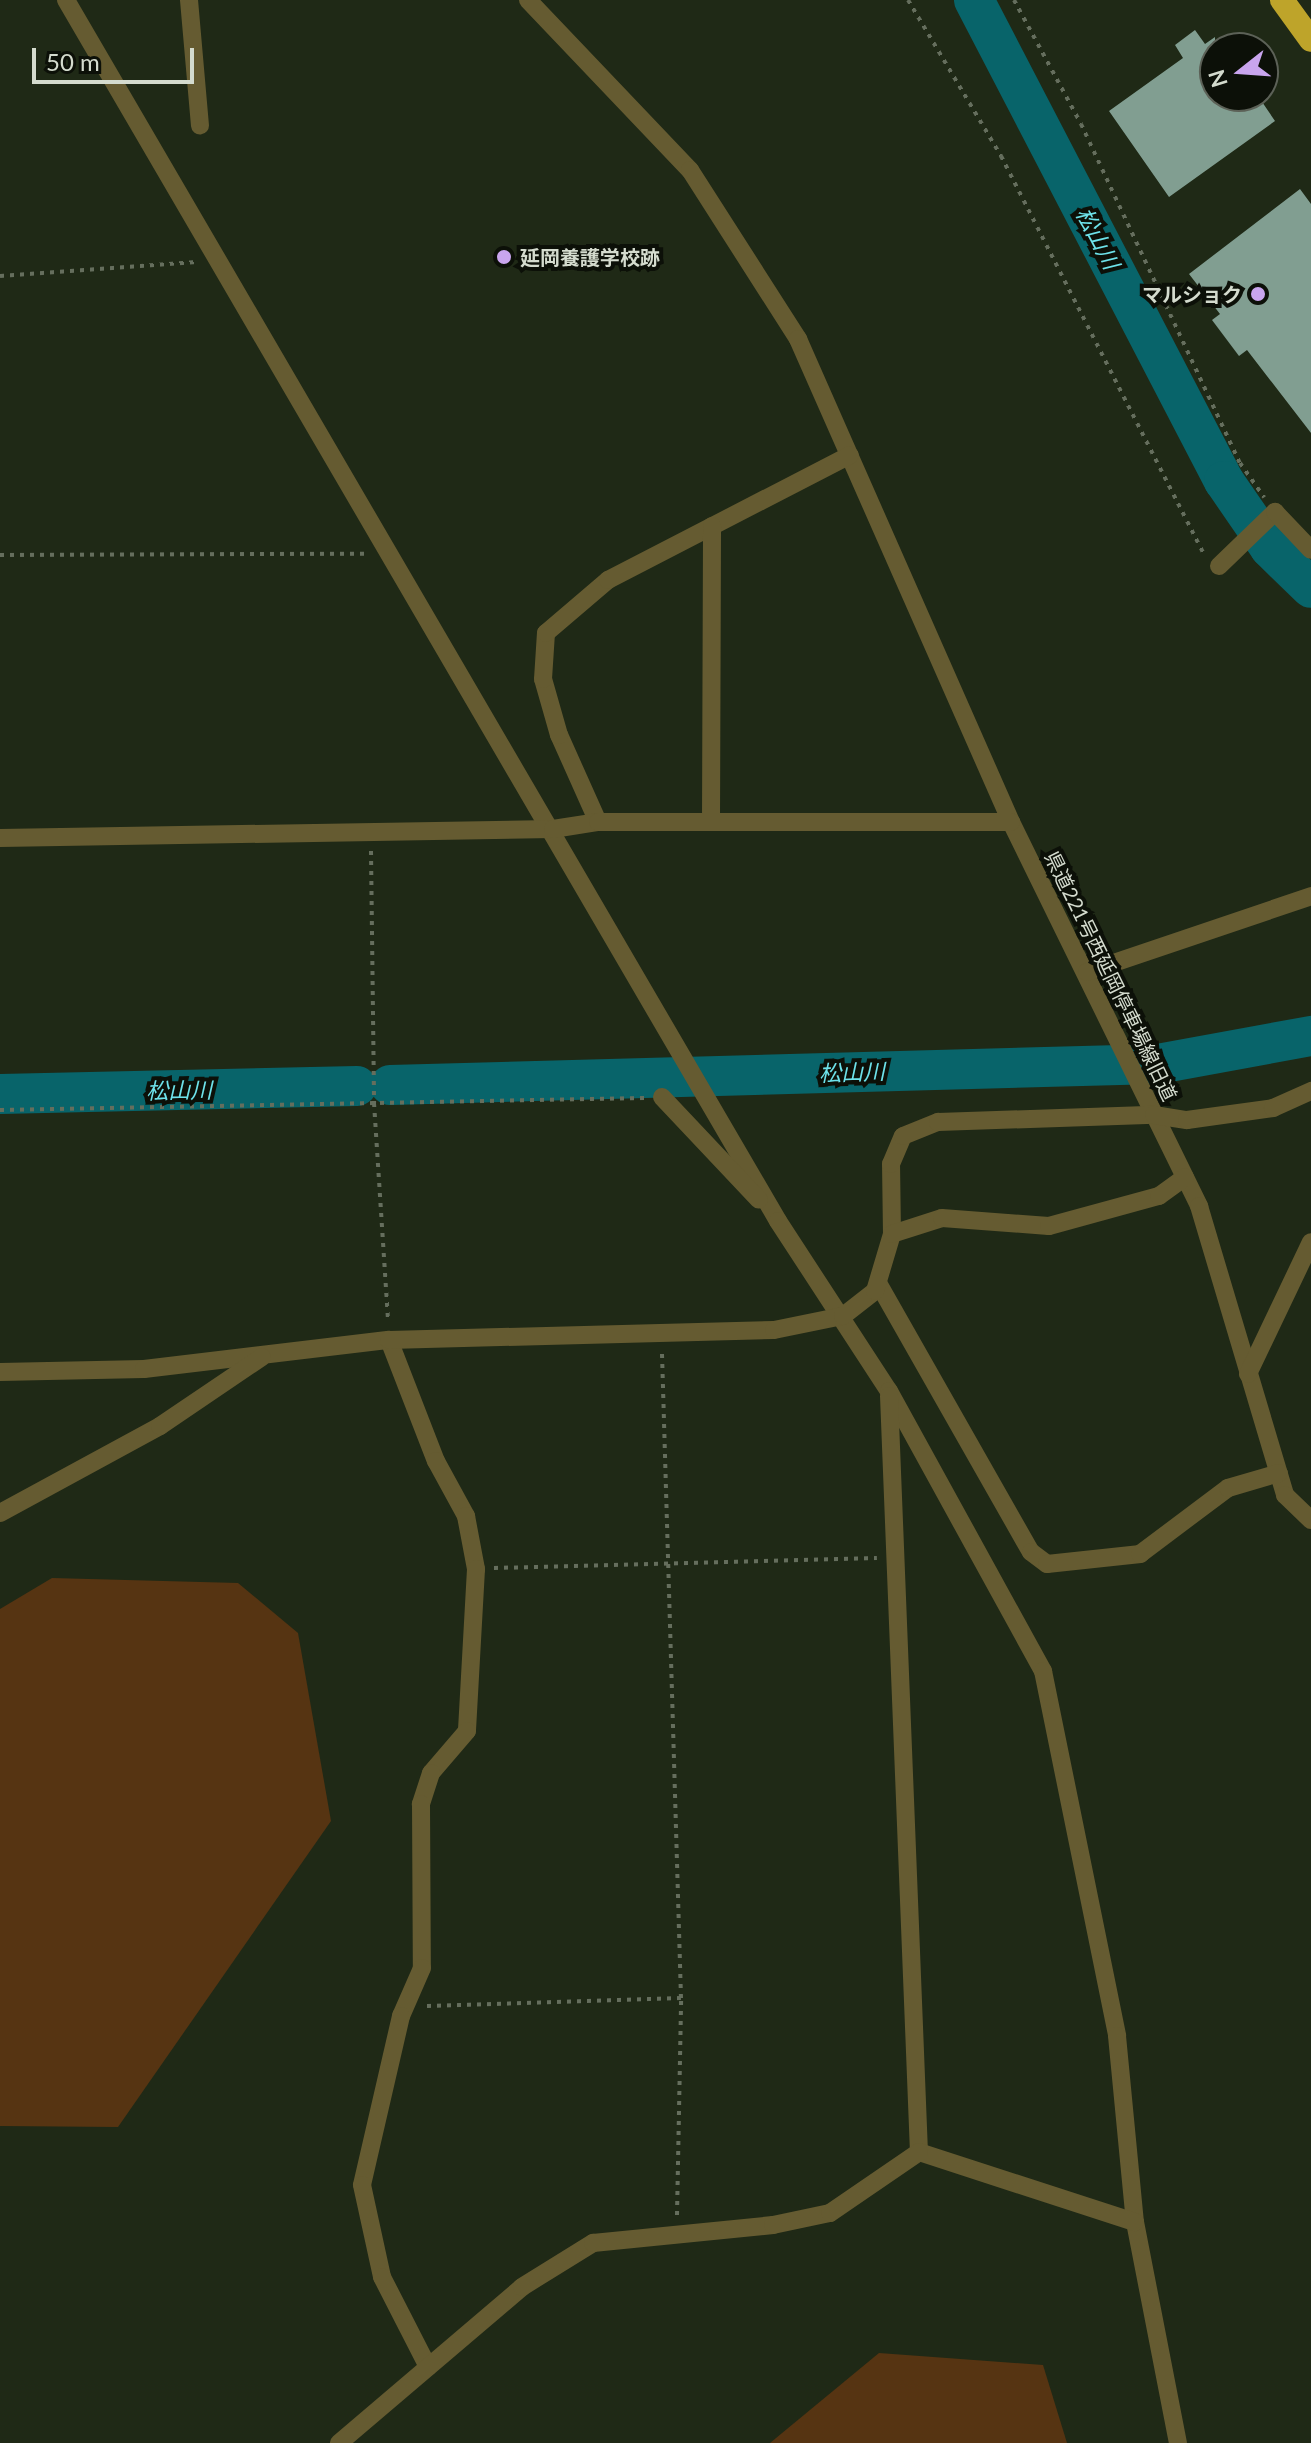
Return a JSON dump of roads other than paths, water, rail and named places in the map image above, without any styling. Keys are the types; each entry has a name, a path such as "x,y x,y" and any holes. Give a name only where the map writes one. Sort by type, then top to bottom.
{"highway":[{"path":"1282,0 1311,40"}],"street":[{"path":"66,0 216,261 668,1024 778,1221 843,1316 889,1391 1043,1671 1117,2036 1135,2222 1178,2443"},
{"path":"189,0 200,126"},
{"name":"県道221号西延岡停車場線旧道","path":"528,0 690,170 798,339 1011,822 1112,1022 1185,1177 1226,1289 1285,1495 1311,1520"},
{"path":"598,822 559,735 543,679 546,633 608,580 850,455"},
{"path":"1219,566 1274,513 1311,550"},
{"path":"711,822 712,526"},
{"path":"0,838 371,829 553,829 598,822 1011,822"},
{"path":"1087,972 1311,896"},
{"path":"0,1372 144,1369 389,1340 774,1330 843,1316 878,1283 892,1234 891,1164 903,1136 938,1122 1154,1115 1187,1120 1273,1108 1311,1091"},
{"path":"662,1097 778,1221"},
{"path":"892,1234 942,1218 1049,1226 1159,1196 1185,1177"},
{"path":"1248,1374 1311,1242"},
{"path":"878,1283 1031,1552 1047,1564 1140,1554 1228,1488 1279,1473"},
{"path":"389,1340 436,1461 466,1516 476,1569 467,1731 431,1773 421,1804 422,1968 404,2007 362,2185 382,2277 428,2367"},
{"path":"0,1513 160,1426 267,1354"},
{"path":"889,1391 898,1557 919,2152"},
{"path":"919,2152 1135,2222"},
{"path":"339,2443 522,2287 593,2243 677,2235 830,2213 919,2152"}],"waterway":[{"name":"松山川","path":"974,0 1224,481 1270,548 1311,588"},
{"name":"松山川","path":"390,1085 1158,1064 1311,1036"},
{"name":"松山川","path":"0,1094 357,1086"}],"place":[{"name":"延岡養護学校跡","path":"504,257"},
{"name":"マルショク","path":"1258,294"}]}
